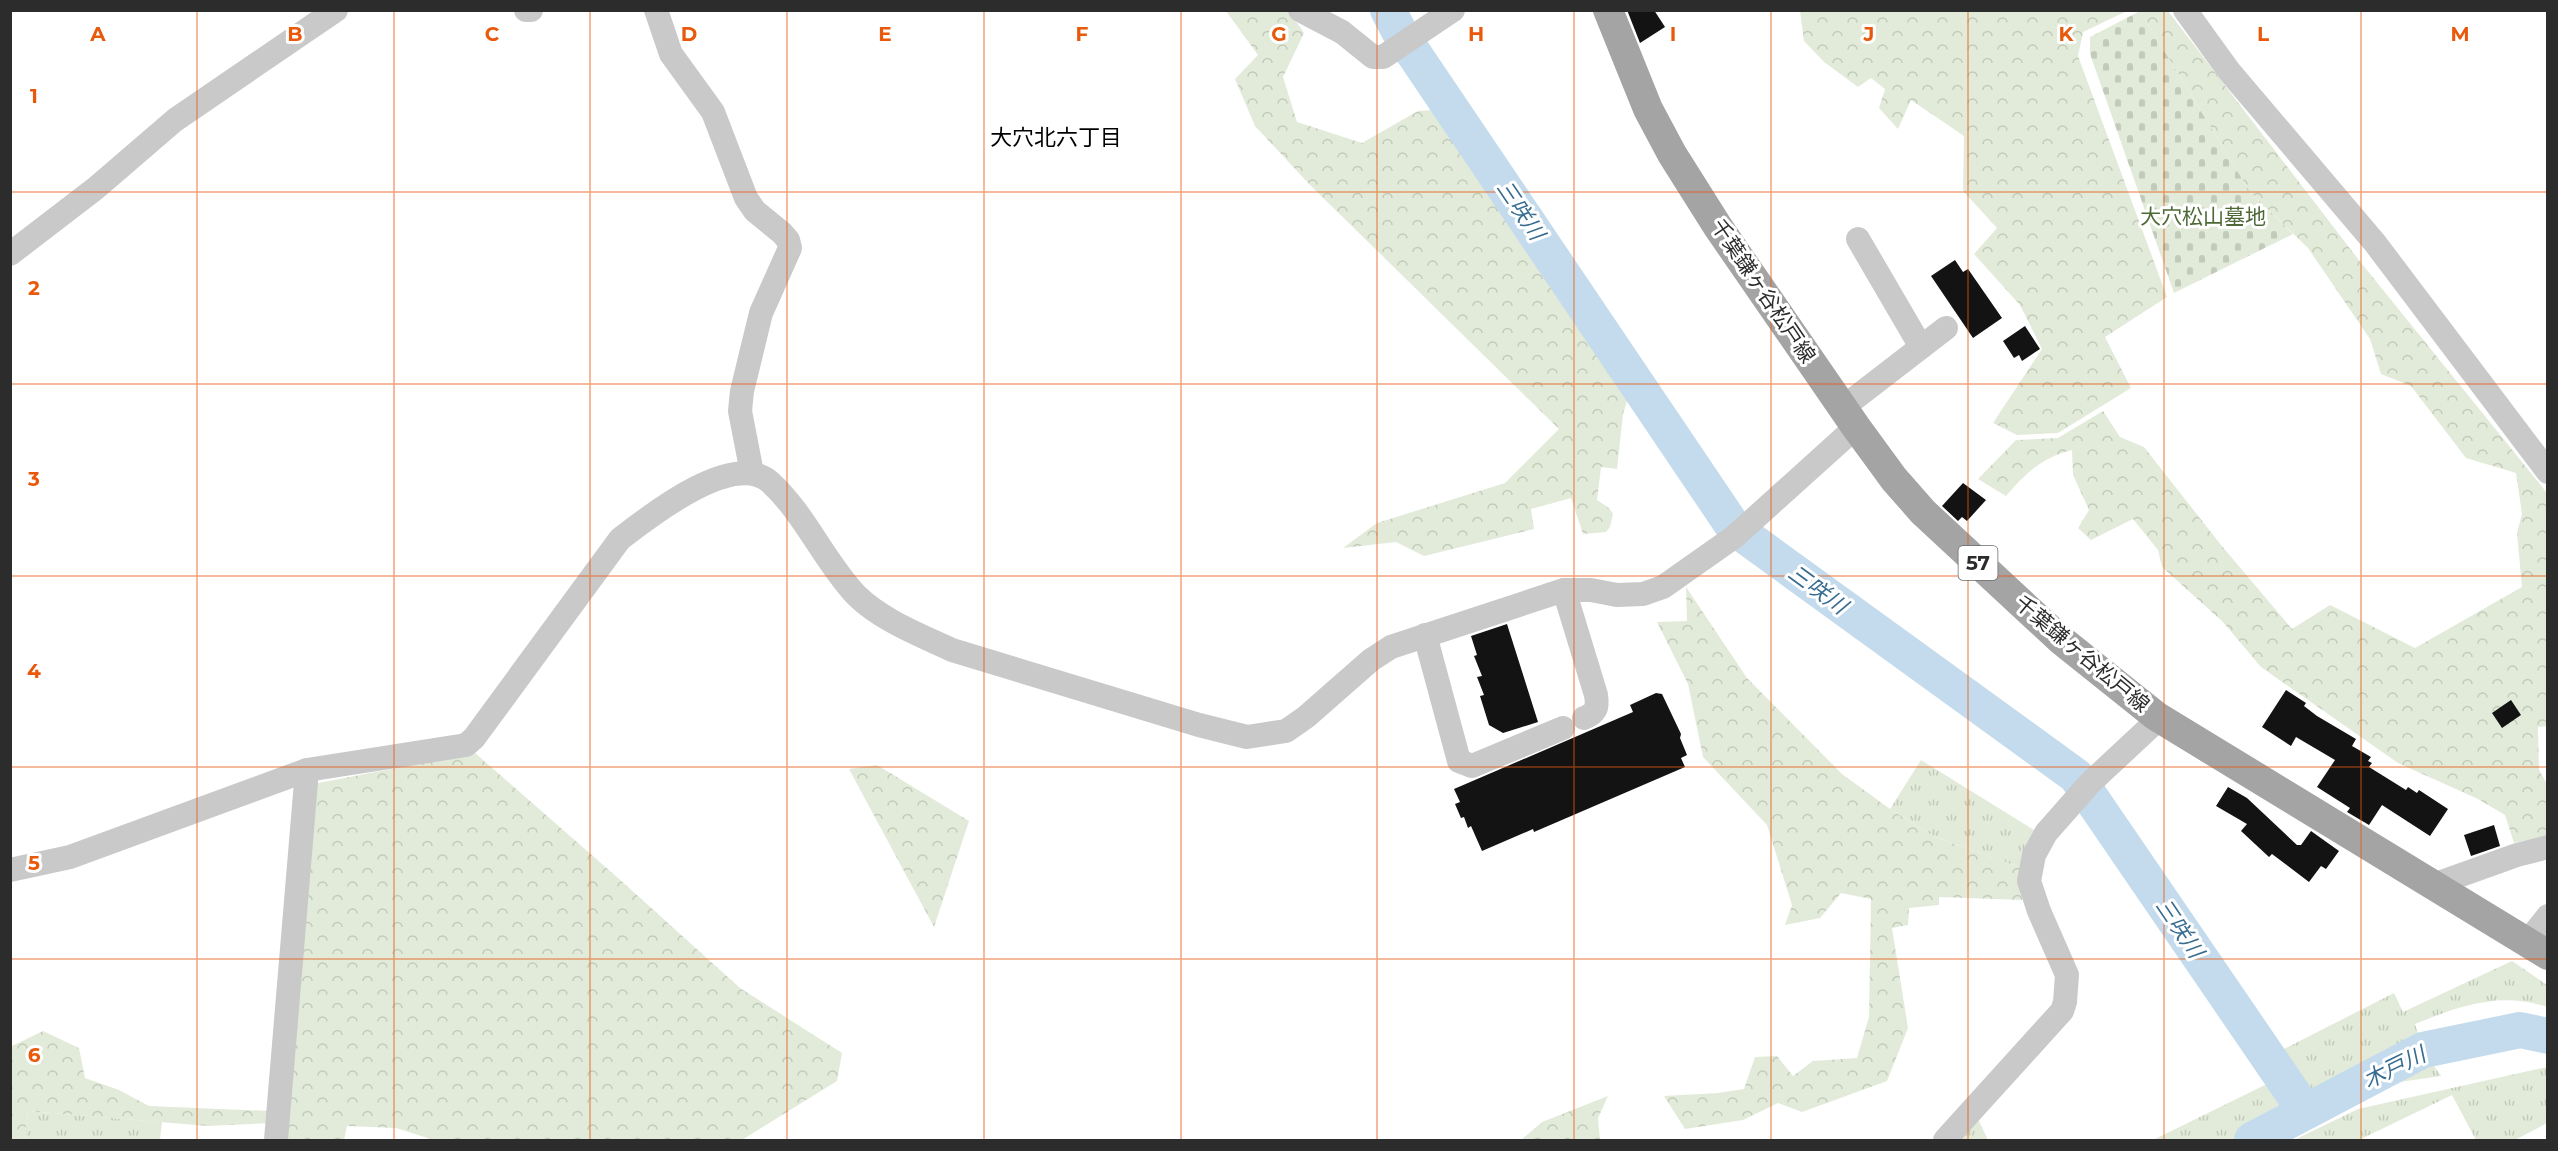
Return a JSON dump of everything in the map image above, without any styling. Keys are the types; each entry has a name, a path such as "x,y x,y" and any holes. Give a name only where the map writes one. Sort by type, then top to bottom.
{"main road":[{"name":"千葉鎌ヶ谷松戸線","path":"1608,10 1648,109 1672,154 1718,227 1853,414 1893,479 1923,512 2061,640 2156,717 2538,948"}],"street":[{"path":"10,254 96,188 175,120 336,10"},
{"path":"656,10 671,54 713,112 746,198 755,212 788,240 790,248 761,313 742,391 740,411 753,473"},
{"path":"1300,10 1342,32 1373,57 1383,57 1453,10"},
{"path":"2185,10 2229,71 2375,243 2547,472"},
{"path":"1858,239 1921,347"},
{"path":"10,870 70,857 307,770 466,745 474,738 621,539 650,516 700,486 734,474 753,473 768,480 783,496 857,596 883,615 951,650 1199,725 1247,737 1286,730 1306,717 1371,660 1391,647 1564,590 1643,594 1663,587 1734,537 1853,414 1921,347 1946,328"},
{"path":"1425,635 1459,761 1472,766 1593,714 1596,709 1596,695 1564,590"},
{"path":"1945,1140 2062,1011 2066,1002 2067,975 2039,911 2030,882 2034,855 2046,833 2085,789 2150,727 2156,717"},
{"path":"276,1140 307,770"},
{"path":"2433,885 2517,855 2547,847"},
{"path":"2538,948 2547,915"}],"green space":[{"path":"1226,11 1289,11 1304,33 1283,77 1297,122 1362,143 1418,111 1445,109 1630,391 1623,414 1617,469 1601,467 1597,500 1609,508 1613,514 1610,527 1606,532 1583,534 1571,498 1531,509 1534,529 1424,556 1396,542 1343,548 1377,523 1505,483 1559,429 1310,185 1255,126 1235,79 1258,55"},
{"path":"1800,11 2127,11 2083,32 2078,56 2167,297 2105,337 2131,388 2058,433 2017,435 1993,423 2042,349 2020,305 1974,254 1997,228 1963,191 1964,136 1911,100 1898,129 1879,108 1885,89 1871,78 1858,87 1824,62 1804,41"},
{"path":"2140,11 2168,11 2358,259 2547,493 2548,726 2538,727 2539,770 2547,784 2547,836 2514,843 2505,815 2478,799 2398,763 2261,667 2223,622 2162,567 2158,550 2133,519 2091,540 2078,528 2089,510 2073,475 2072,450 2051,457 2035,467 2006,496 1978,479 2016,440 2058,438 2103,411 2120,437 2144,447 2221,545 2292,629 2330,605 2415,648 2522,587 2517,533 2522,514 2516,473 2466,458 2411,386 2381,374 2370,339 2308,248 2250,192"},
{"name":"大穴松山墓地","path":"2140,11 2250,192 2293,234 2174,293 2090,54 2090,37"},
{"path":"1686,587 1747,678 1842,774 1890,809 1933,836 2021,868 2022,900 1939,897 1939,905 1909,908 1908,925 1892,928 1908,1028 1887,1081 1802,1112 1778,1103 1743,1120 1685,1129 1664,1096 1744,1089 1755,1057 1777,1056 1793,1076 1813,1061 1857,1058 1869,1017 1871,899 1841,893 1820,918 1785,925 1792,905 1767,825 1703,757 1688,684 1657,622 1687,621"},
{"path":"475,753 740,988 842,1053 837,1081 742,1140 434,1140 396,1128 347,1126 344,1140 285,1140 313,784"},
{"path":"1921,760 2039,833 2021,868 1933,836 1890,809"},
{"path":"877,765 969,821 934,927 849,769"},
{"path":"2512,961 2547,985 2547,1007 2513,1000 2480,1003 2448,1011 2415,1024 2423,1050 2441,1076 2351,1089 2312,1114 2274,1054 2394,993 2403,1012"},
{"path":"43,1031 79,1048 85,1078 119,1090 149,1106 270,1111 269,1123 208,1126 28,1111 25,1140 11,1140 10,1047"},
{"path":"2547,1067 2547,1123 2515,1140 2476,1140 2452,1095 2359,1140 2294,1140 2358,1109"},
{"path":"2273,1081 2298,1118 2255,1140 2153,1140"},
{"path":"1608,1096 1598,1118 1600,1140 1521,1140 1542,1122"},
{"path":"28,1111 162,1122 160,1140 25,1140"},
{"path":"1978,1119 1988,1140 1956,1140"}],"building":[{"path":"1627,10 1654,10 1665,27 1640,43"},
{"path":"1955,260 1963,272 1968,269 2002,318 1973,338 1931,276"},
{"path":"2025,326 2040,349 2022,361 2019,355 2014,358 2003,341"},
{"path":"1963,483 1986,500 1967,521 1962,517 1958,521 1942,506"},
{"path":"1507,624 1538,722 1503,733 1489,725 1480,696 1484,695 1477,677 1482,676 1474,656 1477,655 1471,636"},
{"path":"2286,690 2306,703 2304,706 2317,716 2356,739 2352,746 2371,757 2368,761 2372,763 2369,767 2406,790 2408,787 2417,793 2419,790 2448,809 2430,836 2382,805 2369,825 2347,812 2350,808 2317,787 2335,760 2296,737 2291,746 2262,727"},
{"path":"1656,693 1662,694 1681,734 1680,738 1687,755 1681,758 1685,767 1534,832 1533,829 1482,851 1471,826 1468,828 1464,817 1461,818 1455,804 1460,802 1454,789 1633,712 1630,705"},
{"path":"2511,700 2521,715 2502,728 2492,713"},
{"path":"2228,787 2247,798 2297,845 2301,845 2311,831 2339,851 2326,869 2321,866 2309,882 2272,854 2269,857 2241,831 2247,824 2216,806"},
{"path":"2494,825 2500,846 2471,856 2464,835"}],"waterway":[{"name":"三咲川","path":"1388,10 1400,33 1734,528 2076,776 2305,1111"},
{"name":"木戸川","path":"2252,1140 2423,1050 2520,1030 2548,1036"}],"district":[{"name":"大穴北六丁目","path":"1056,137"}]}
